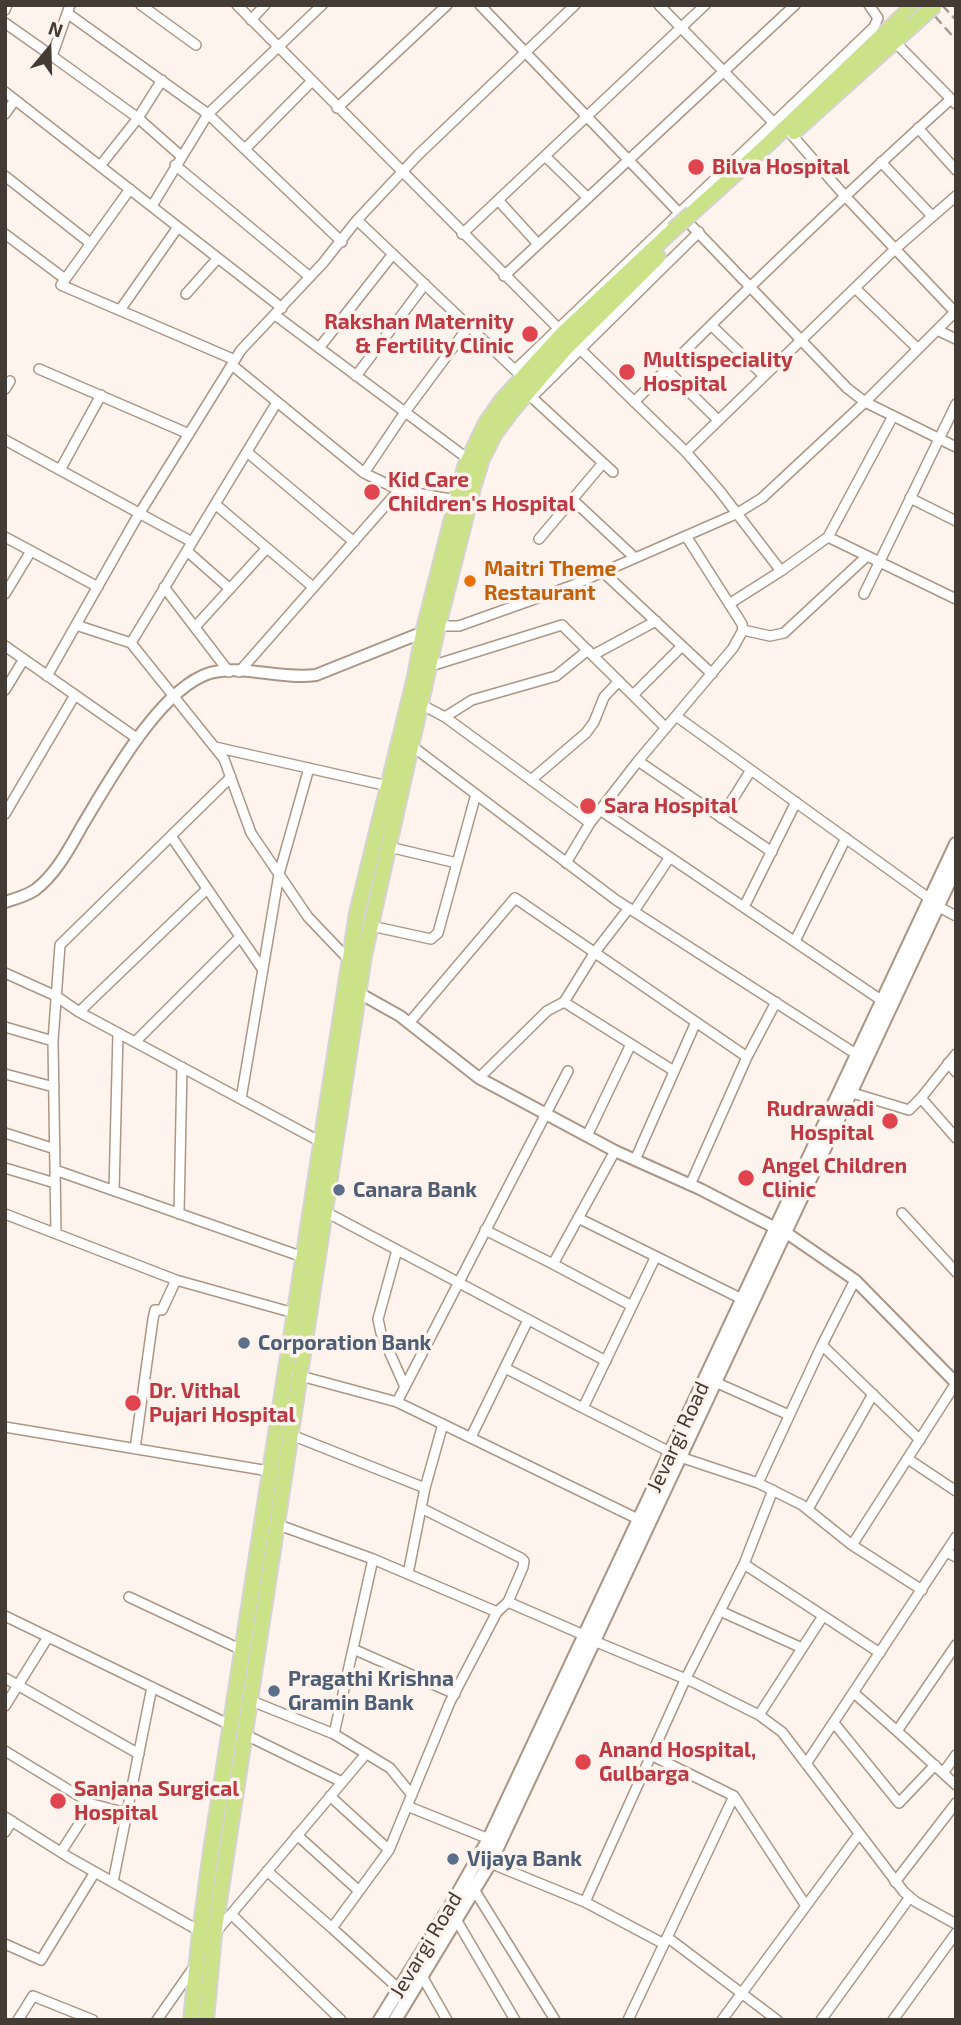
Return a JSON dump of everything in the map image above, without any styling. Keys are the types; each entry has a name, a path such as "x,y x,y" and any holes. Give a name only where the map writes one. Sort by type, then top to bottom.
{"main road":[{"path":"692,219 764,148 911,15 935,5"},
{"path":"206,2020 206,1933 230,1726 270,1471 324,1211 352,992 350,961 357,912 423,633 468,459 485,422 519,374 894,41 911,15"},
{"path":"191,2020 196,1966 206,1933 244,1734 276,1524 289,1434 294,1313 321,1142 352,992 371,926 438,626 473,488 482,459 494,435 565,348 676,233"},
{"name":"Jevargi Road","path":"380,2020 489,1839 590,1639 640,1520 675,1454 742,1299 781,1231 846,1091 856,1054 881,1000 933,903 956,844"},
{"path":"846,1091 933,903 956,867"},
{"path":"395,2020 490,1863 675,1454 715,1382 781,1231"}],"street":[{"path":"141,5 197,45"},
{"path":"237,5 558,328"},
{"path":"251,20 265,5"},
{"path":"152,206 208,114 322,5"},
{"path":"337,108 447,5"},
{"path":"480,5 630,160 692,219 750,286 847,388 865,402 956,447"},
{"path":"47,676 140,513 241,351 418,155 575,5"},
{"path":"659,5 773,122"},
{"path":"462,234 705,5"},
{"path":"504,276 795,5"},
{"path":"613,472 529,395 579,348 773,122 877,23 877,14 869,5"},
{"path":"52,56 68,9 208,114 342,242"},
{"path":"5,23 138,118 181,156"},
{"path":"634,402 844,195 918,128 953,101 894,41"},
{"path":"100,166 138,118 162,80"},
{"path":"245,149 311,82"},
{"path":"5,92 218,258 319,348 468,459"},
{"path":"5,114 15,100"},
{"path":"918,128 956,170"},
{"path":"5,902 26,895 50,876 138,740 187,684 211,673 234,672 298,678 316,675 438,626 459,626 571,586 736,514 762,498 865,402 956,311 844,195 791,134"},
{"path":"545,156 588,198"},
{"path":"881,162 932,216"},
{"path":"175,165 310,277"},
{"path":"5,176 90,243"},
{"path":"130,189 61,285 233,363 364,472 399,491 456,500"},
{"path":"686,452 895,249 956,196"},
{"path":"498,200 538,244"},
{"path":"357,220 519,374 558,328 692,219"},
{"path":"120,310 178,227"},
{"path":"5,234 65,279"},
{"path":"319,348 393,254"},
{"path":"187,294 218,258"},
{"path":"356,376 425,284"},
{"path":"855,288 918,349"},
{"path":"364,472 469,326"},
{"path":"711,326 764,376"},
{"path":"937,330 956,339"},
{"path":"579,348 686,452 781,571"},
{"path":"39,369 189,434"},
{"path":"667,370 718,420"},
{"path":"60,470 101,395"},
{"path":"131,643 277,402"},
{"path":"864,594 956,404"},
{"path":"729,604 828,537 893,416"},
{"path":"5,440 140,513 189,546 230,589"},
{"path":"247,452 354,542"},
{"path":"539,539 603,463"},
{"path":"234,672 399,491"},
{"path":"910,498 956,521"},
{"path":"572,499 635,558"},
{"path":"215,504 313,587"},
{"path":"566,863 590,823 733,648 743,630 743,624 685,536"},
{"path":"5,537 98,587"},
{"path":"828,537 956,599"},
{"path":"195,627 267,548"},
{"path":"5,593 30,551"},
{"path":"743,630 770,636 784,633 867,555"},
{"path":"603,572 712,674"},
{"path":"164,587 234,672"},
{"path":"444,717 472,700 556,676 590,652 656,621"},
{"path":"76,625 131,643 225,759 251,833 308,916 350,961"},
{"path":"430,666 562,625 666,728"},
{"path":"5,646 138,740"},
{"path":"633,695 682,646"},
{"path":"5,690 24,659"},
{"path":"531,780 591,727 604,697 619,681"},
{"path":"5,814 75,695"},
{"path":"422,705 444,717 590,823"},
{"path":"676,716 933,903 956,916"},
{"path":"412,746 631,910 856,1054"},
{"path":"215,747 388,786"},
{"path":"638,761 772,852"},
{"path":"241,1099 279,874 309,768"},
{"path":"721,818 751,770"},
{"path":"56,1233 53,1041 60,945 231,777"},
{"path":"371,926 435,938 475,794"},
{"path":"744,907 796,802"},
{"path":"600,810 881,1000"},
{"path":"171,836 263,970"},
{"path":"794,941 846,838"},
{"path":"389,846 457,863"},
{"path":"479,1077 547,1011 564,1002 595,953 670,857"},
{"path":"79,1012 207,889"},
{"path":"409,1023 515,898 747,1057"},
{"path":"135,1042 240,937"},
{"path":"5,972 56,996 79,1012 321,1142"},
{"path":"352,992 409,1023 479,1077 547,1115 781,1231 855,1280 956,1383 852,1545"},
{"path":"564,1002 674,1070"},
{"path":"690,1185 747,1057 776,1002"},
{"path":"635,1160 696,1022"},
{"path":"5,1027 53,1041"},
{"path":"114,1191 118,1033"},
{"path":"587,1136 631,1044"},
{"path":"846,1091 905,1110 913,1108 956,1054"},
{"path":"948,1063 956,1072"},
{"path":"179,1214 182,1067"},
{"path":"397,1402 568,1071"},
{"path":"5,1073 54,1087"},
{"path":"921,1098 956,1138"},
{"path":"5,1133 55,1149"},
{"path":"554,1264 615,1151"},
{"path":"5,1168 55,1183"},
{"path":"55,1170 303,1258"},
{"path":"324,1211 606,1361"},
{"path":"902,1213 956,1272"},
{"path":"5,1214 176,1280 294,1313"},
{"path":"578,1218 742,1299"},
{"path":"485,1230 632,1306"},
{"path":"397,1250 378,1319 380,1333 405,1387"},
{"path":"583,1408 656,1258"},
{"path":"135,1450 155,1310 162,1310 176,1280"},
{"path":"758,1483 821,1345 855,1280"},
{"path":"471,1437 528,1320"},
{"path":"821,1345 920,1440"},
{"path":"505,1368 675,1454 773,1490 807,1509 852,1545 922,1590"},
{"path":"291,1375 397,1402 640,1520"},
{"path":"715,1382 789,1415"},
{"path":"807,1509 873,1394"},
{"path":"408,1574 425,1488 443,1424"},
{"path":"5,1427 270,1471"},
{"path":"289,1434 425,1488"},
{"path":"908,1459 956,1491"},
{"path":"584,1902 686,1678 744,1564 773,1490"},
{"path":"332,1928 388,1850 455,1694 497,1612 508,1602 523,1567 524,1562 520,1558 421,1508"},
{"path":"276,1524 373,1559 497,1612"},
{"path":"806,1764 956,1536"},
{"path":"946,1552 956,1557"},
{"path":"334,1734 373,1559"},
{"path":"744,1564 880,1653"},
{"path":"129,1597 242,1650"},
{"path":"508,1602 686,1678 759,1715 782,1732 909,1897 956,1924"},
{"path":"720,1611 802,1648"},
{"path":"5,1616 230,1726"},
{"path":"759,1715 823,1616"},
{"path":"5,1706 48,1637"},
{"path":"897,1731 956,1645"},
{"path":"353,1649 455,1694"},
{"path":"5,1678 139,1754"},
{"path":"113,1882 152,1687"},
{"path":"854,1693 956,1785"},
{"path":"249,1700 334,1734 390,1768 412,1795"},
{"path":"834,1723 898,1803 934,1765"},
{"path":"244,1734 342,1782"},
{"path":"5,1751 92,1804 127,1814"},
{"path":"5,1832 8,1820 206,1933 231,1914 366,1754"},
{"path":"651,1755 734,1796 806,1906"},
{"path":"943,1773 956,1755"},
{"path":"330,1796 388,1850"},
{"path":"629,2019 734,1796"},
{"path":"895,1882 956,1803"},
{"path":"61,1852 92,1804"},
{"path":"407,1806 489,1839"},
{"path":"722,2020 859,1834"},
{"path":"297,1835 359,1891"},
{"path":"490,1863 584,1902 665,1941 777,2020"},
{"path":"267,1871 400,1989"},
{"path":"5,1944 40,1960 95,1872"},
{"path":"475,1891 555,2020"},
{"path":"821,2020 909,1897"},
{"path":"231,1914 341,2020"},
{"path":"457,1921 514,2020"},
{"path":"896,2019 956,1933"},
{"path":"157,2020 196,1966"},
{"path":"422,1976 447,2020"},
{"path":"18,2020 33,1996 93,2020"}],"railway":[{"path":"925,5 956,40"},
{"path":"942,5 956,20"}],"place":[{"name":"Bilva Hospital","path":"696,167"},
{"name":"Rakshan Maternity & Fertility Clinic","path":"530,334"},
{"name":"Multispeciality Hospital","path":"627,372"},
{"name":"Kid Care Children's Hospital","path":"372,492"},
{"name":"Maitri Theme Restaurant","path":"470,581"},
{"name":"Sara Hospital","path":"588,806"},
{"name":"Rudrawadi Hospital","path":"890,1121"},
{"name":"Angel Children Clinic","path":"746,1178"},
{"name":"Canara Bank","path":"339,1190"},
{"name":"Corporation Bank","path":"244,1343"},
{"name":"Dr. Vithal Pujari Hospital","path":"133,1403"},
{"name":"Pragathi Krishna Gramin Bank","path":"274,1691"},
{"name":"Anand Hospital, Gulbarga","path":"583,1762"},
{"name":"Sanjana Surgical Hospital","path":"58,1801"},
{"name":"Vijaya Bank","path":"453,1859"}]}
